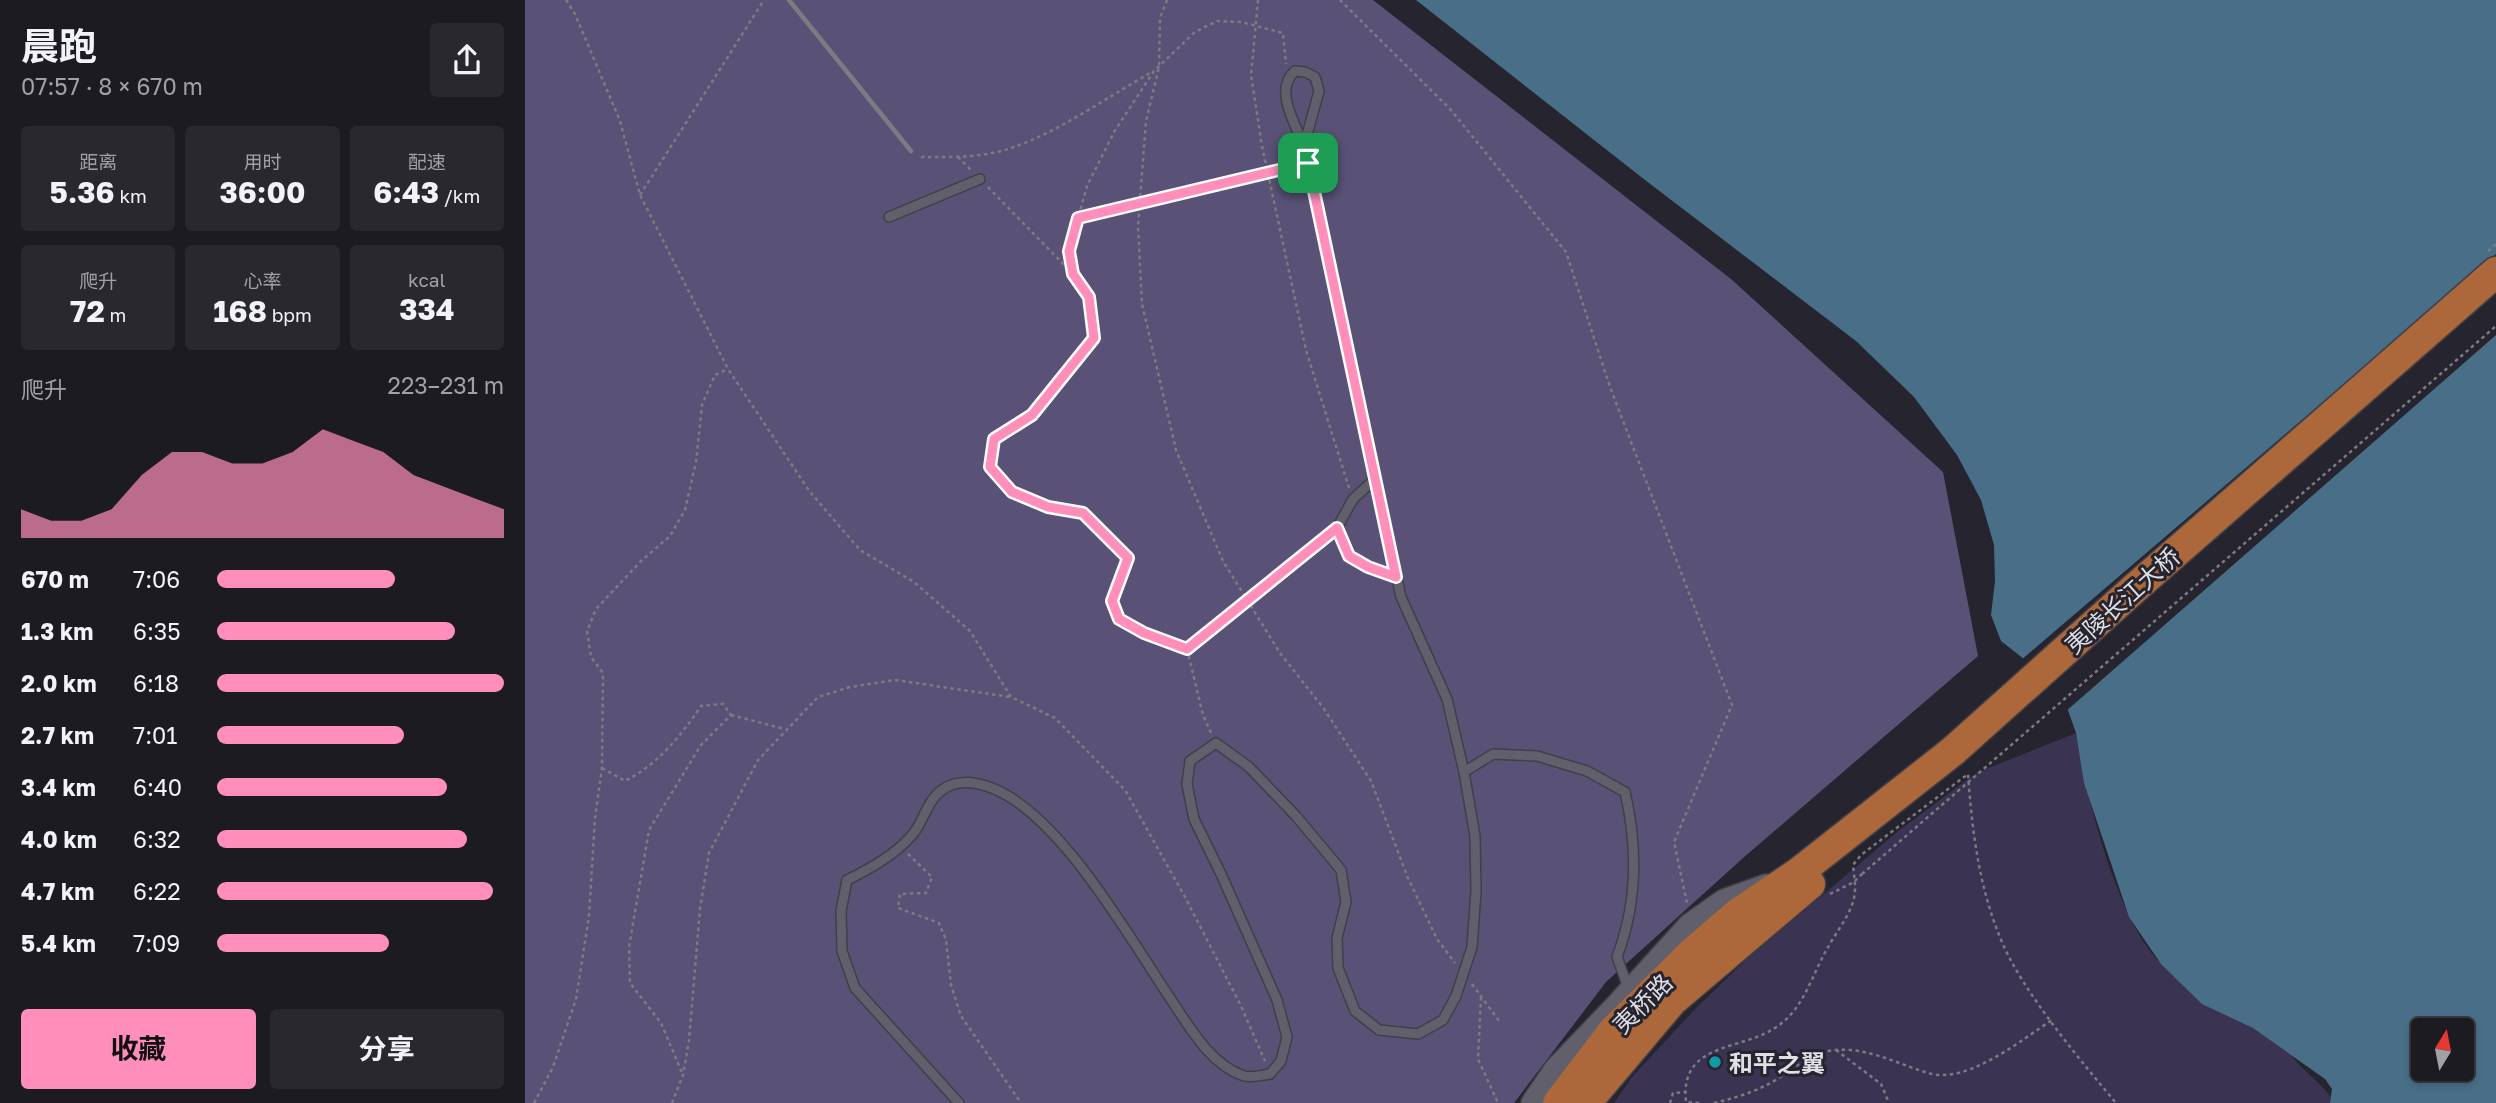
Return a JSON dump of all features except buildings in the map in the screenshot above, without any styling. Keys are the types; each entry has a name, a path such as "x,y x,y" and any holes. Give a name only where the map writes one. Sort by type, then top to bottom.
{"highway":[{"name":"夷陵长江大桥","path":"1744,925 1798,873 1953,751 2135,587 2496,272"},
{"name":"夷陵长江大桥","path":"1744,925 2117,621 2384,387 2496,296"},
{"name":"夷桥路","path":"1558,1103 1613,1031 1694,951 1744,925"},
{"name":"夷桥路","path":"1586,1103 1672,1001 1744,925"}],"street":[{"path":"1533,1103 1556,1069 1690,925 1724,901 1798,873"}],"lane":[{"path":"959,1103 855,988 842,951 841,911 847,880 898,847 915,831 933,796 952,784 978,782 1005,793 1029,811 1065,849 1104,900 1199,1041 1229,1068 1246,1077 1271,1074 1281,1061 1287,1037 1277,1000 1221,874 1193,819 1187,784 1190,761 1216,743 1249,767 1296,816 1341,870 1346,902 1337,938 1338,968 1355,1012 1379,1030 1418,1034 1443,1020 1456,996 1472,947 1476,891 1475,836 1464,772 1447,699 1401,597 1396,577 1308,163 1284,92 1287,78 1294,71 1315,77 1319,91 1304,146"},
{"path":"890,217 979,179"},
{"path":"1374,480 1353,499 1337,528 1349,556 1368,567 1396,577"},
{"path":"1464,772 1493,754 1537,756 1587,771 1625,792 1631,819 1634,886 1628,927 1617,957 1626,996"}],"path":[{"path":"566,0 575,14 620,121 640,195 728,369 810,492 860,550 914,582 970,631 1011,697"},
{"path":"640,195 764,0"},
{"path":"1167,0 1160,18 1159,67 1146,121 1137,226 1142,304 1175,450 1223,561 1280,653 1324,709 1371,781 1408,878 1437,939 1499,1021"},
{"path":"1258,0 1251,75 1262,146 1306,351 1353,499"},
{"path":"1341,0 1451,110 1566,253 1610,387 1732,705 1674,842 1684,882 1690,925"},
{"path":"921,157 958,157 1010,149 1050,132 1154,71 1195,32 1217,21 1283,33 1287,78"},
{"path":"1073,274 1069,251 1087,186 1114,132 1154,71"},
{"path":"958,157 1073,274 1089,297 1094,338 1032,415 994,439 990,467 1012,492 1048,507 1083,513 1128,558 1112,601 1119,619 1144,633 1187,649"},
{"path":"1078,218 1308,163"},
{"path":"1862,874 2496,326"},
{"path":"534,1103 553,1067 576,999 589,916 595,818 602,768 603,673 591,657 587,631 596,609 641,561 670,536 685,510 696,462 702,405 715,375 728,369"},
{"path":"1187,649 1337,528"},
{"path":"1187,649 1203,715 1216,743"},
{"path":"672,1103 683,1074 694,994 700,909 709,853 758,760 818,697 861,685 895,680 1011,697 1055,718 1125,790 1185,897 1241,1006 1271,1074"},
{"path":"602,768 625,781 646,770 685,730 701,706 723,704 731,715 787,730"},
{"path":"683,1074 661,1023 630,983 629,947 649,830 701,745 731,715"},
{"path":"1699,1103 1686,1102 1685,1080 1693,1065 1707,1054 1750,1041 1782,1024 1793,1012 1852,905 1856,890 1853,865 1861,855 1968,774 1977,854 1996,926 2010,959 2052,1020 2116,1103"},
{"path":"898,847 922,865 932,877 926,894 900,894 898,908 939,923 946,940 951,985 961,1016 1021,1103"},
{"path":"1481,997 1478,1059 1498,1103"},
{"path":"1714,1103 1740,1097 1773,1082 1817,1053 1836,1050 1884,1057 1930,1074 1955,1074 1982,1065 2052,1020"},
{"path":"1836,1050 1881,1084 1889,1103"},
{"path":"1671,1103 1673,1093 1685,1092"}],"shaded area":[{"path":"525,0 1373,0 1731,279 1943,472 1978,656 1743,858 1606,982 1514,1103 525,1103"},
{"path":"2076,733 2087,789 2106,856 2132,921 2147,946 2178,978 2290,1054 2335,1103 1614,1103 1632,1077 1696,1008 1748,958 1897,832 1976,773"}],"water":[{"path":"1416,0 2496,0 2496,1103 2330,1103 2332,1089 2325,1079 2253,1028 2202,1004 2161,964 2129,917 2084,783 2076,733 2063,696 2029,663 2001,641 1991,615 1995,581 1994,545 1981,500 1957,455 1914,397 1856,341"}],"pier":[{"path":"2496,254 2496,335 2065,712 2060,698 2020,661"}],"railway":[{"path":"789,0 911,151"}],"place":[{"name":"和平之翼","path":"1715,1062"}],"route":[{"path":"1308,163 1396,577 1368,567 1349,556 1337,528 1187,649 1144,633 1119,619 1112,601 1128,558 1083,513 1048,507 1012,492 990,467 994,439 1032,415 1094,338 1089,297 1073,274 1069,251 1078,218 1308,163"}]}
